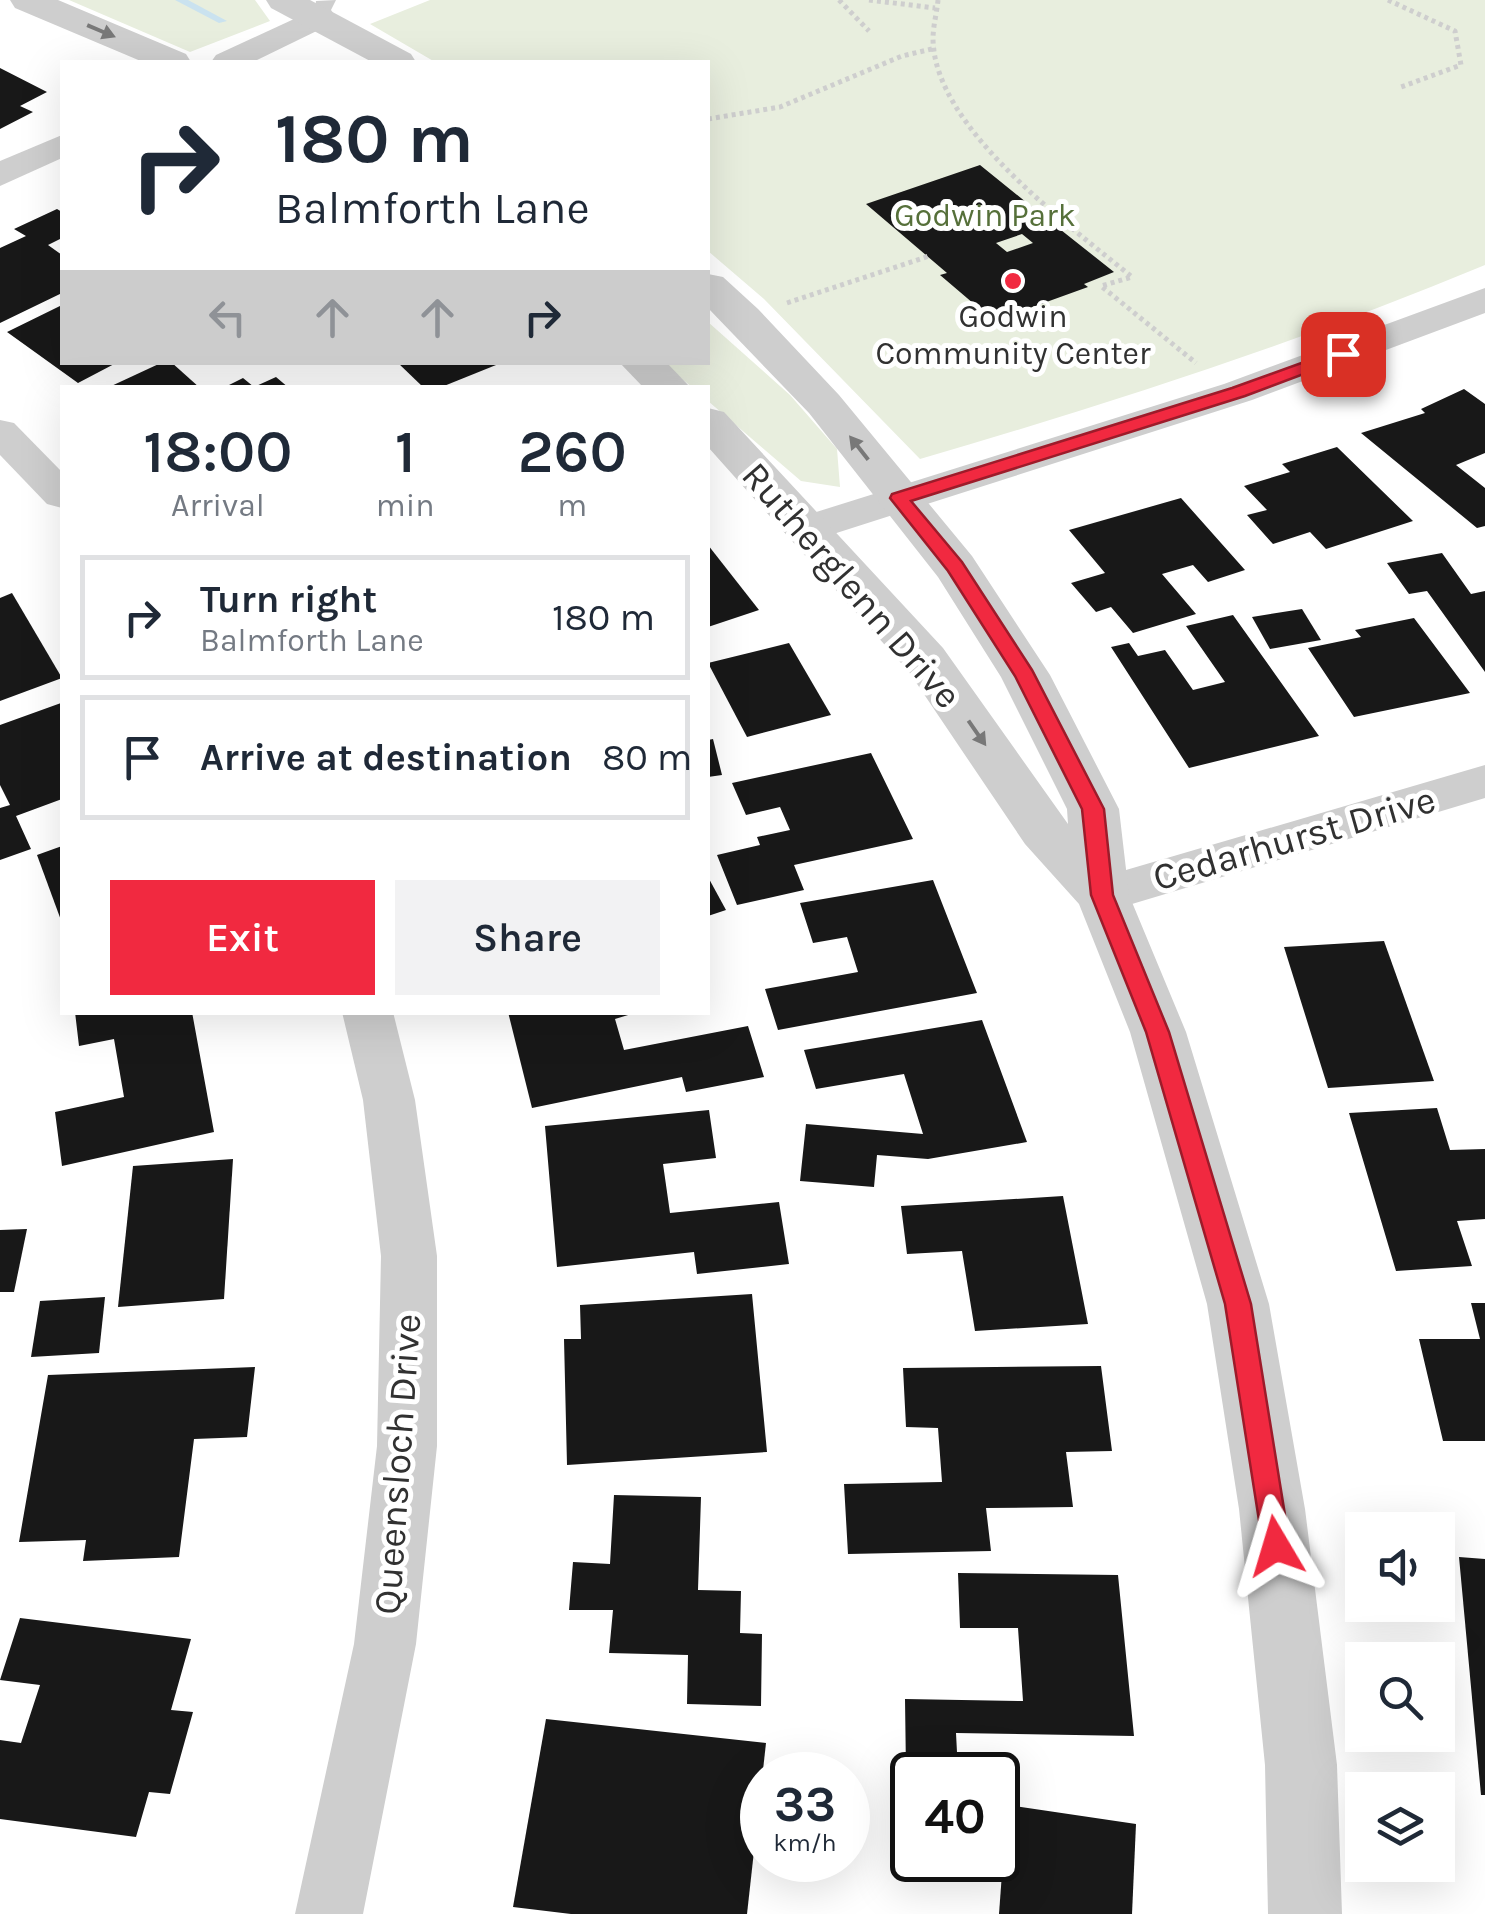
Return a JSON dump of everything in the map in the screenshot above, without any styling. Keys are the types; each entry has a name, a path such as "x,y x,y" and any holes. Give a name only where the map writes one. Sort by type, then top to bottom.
{"street":[{"path":"28,0 169,60"},
{"path":"284,0 324,8 395,60"},
{"path":"232,60 324,8"},
{"path":"0,176 60,145"},
{"name":"Rutherglenn Drive","path":"710,288 744,318 824,404 956,566 1025,675 1093,809 1102,895 1158,1032 1238,1304 1272,1510 1302,1765 1305,1914"},
{"path":"809,528 1238,392 1448,316 1485,298"},
{"path":"643,365 667,385"},
{"name":"Rutherglenn Drive","path":"710,423 926,660 1044,830 1102,895"},
{"path":"0,432 60,493"},
{"name":"Cedarhurst Drive","path":"1102,895 1485,782"},
{"name":"Queensloch Drive","path":"329,1914 385,1644 407,1446 409,1256 389,1100 368,1015"}],"path":[{"path":"839,0 869,31"},
{"path":"869,0 935,8"},
{"path":"938,0 938,63 951,95 1000,165 1132,277 1101,286 1238,392"},
{"path":"1388,0 1454,31 1461,65 1401,88"},
{"path":"710,119 749,114 794,101 844,84 914,50 936,48"},
{"path":"744,318 929,256"}],"green space":[{"path":"69,0 255,0 270,21 190,52"},
{"name":"Godwin Park","path":"430,0 1485,0 1485,265 1205,370 920,459 764,299 710,253 710,60 432,60 370,24"},
{"path":"710,324 790,395 837,449 840,487 801,481 710,403 710,385 690,385 664,365 710,365"}],"building":[{"path":"0,68 47,92 20,106 33,112 0,129"},
{"path":"980,165 1114,272 1084,284 1088,287 994,321 940,275 947,273 866,204","holes":["1022,234 1033,243 1007,252 996,243"]},
{"path":"60,211 60,239 48,245 60,254 60,294 0,323 0,248 26,236 14,229"},
{"path":"60,306 60,365 112,365 78,383 7,332"},
{"path":"157,365 174,365 197,385 113,385"},
{"path":"400,365 496,365 446,385 421,385"},
{"path":"276,377 285,385 258,385"},
{"path":"243,378 252,385 229,385"},
{"path":"1464,389 1485,404 1485,453 1456,465 1485,488 1485,526 1477,528 1361,433 1425,413 1421,409"},
{"path":"1337,447 1413,521 1326,549 1310,532 1273,544 1247,515 1267,510 1244,486 1290,472 1282,464"},
{"path":"1181,498 1245,570 1208,582 1193,565 1162,574 1196,614 1133,633 1111,607 1096,612 1071,583 1105,573 1069,530"},
{"path":"710,548 759,610 710,626"},
{"path":"1442,553 1471,594 1485,591 1485,672 1427,591 1409,594 1387,563"},
{"path":"12,593 60,679 0,701 0,598"},
{"path":"1302,609 1321,640 1270,649 1252,617"},
{"path":"1233,615 1319,736 1189,768 1111,647 1129,643 1138,656 1165,650 1193,690 1225,682 1186,626"},
{"path":"1414,618 1470,693 1354,717 1308,648 1361,637 1355,630"},
{"path":"789,643 831,715 747,737 710,663"},
{"path":"60,703 60,800 16,816 31,849 0,860 0,808 10,805 0,785 0,725"},
{"path":"713,739 722,775 710,777"},
{"path":"871,753 913,839 794,865 804,890 737,905 717,855 760,845 757,837 790,830 780,807 746,815 732,783"},
{"path":"60,847 60,918 37,855"},
{"path":"933,880 977,993 778,1030 765,989 858,972 847,937 813,943 800,903"},
{"path":"710,881 726,910 710,915"},
{"path":"1384,941 1434,1081 1328,1088 1284,947"},
{"path":"75,1015 193,1015 214,1132 62,1166 55,1112 124,1097 114,1039 79,1046"},
{"path":"509,1015 628,1015 615,1019 624,1050 748,1026 764,1077 686,1092 682,1077 532,1108"},
{"path":"982,1020 1027,1142 928,1159 877,1155 874,1187 800,1181 806,1124 923,1134 904,1074 816,1089 804,1050"},
{"path":"1437,1108 1450,1150 1485,1149 1485,1219 1457,1221 1472,1266 1396,1271 1349,1113"},
{"path":"709,1110 716,1158 663,1164 670,1213 779,1202 789,1264 697,1274 694,1252 557,1267 545,1126"},
{"path":"233,1159 224,1299 118,1307 133,1166"},
{"path":"1063,1196 1088,1324 975,1331 962,1251 907,1254 901,1206"},
{"path":"27,1229 14,1292 0,1292 0,1230"},
{"path":"752,1294 767,1452 567,1465 564,1339 581,1339 580,1305"},
{"path":"105,1297 99,1353 31,1357 40,1301"},
{"path":"1471,1303 1485,1303 1485,1441 1443,1441 1419,1339 1480,1339"},
{"path":"1101,1366 1112,1451 1066,1452 1073,1507 986,1508 991,1551 848,1554 844,1484 942,1482 938,1428 906,1427 903,1368"},
{"path":"255,1367 247,1437 194,1439 179,1557 83,1561 86,1540 19,1542 48,1375"},
{"path":"614,1495 701,1497 698,1590 741,1591 740,1633 762,1634 761,1706 687,1704 688,1655 609,1653 613,1610 569,1610 573,1562 610,1564"},
{"path":"1459,1557 1485,1559 1485,1795 1481,1795"},
{"path":"958,1573 1118,1575 1134,1736 956,1733 957,1752 906,1752 905,1699 1023,1701 1018,1628 960,1628"},
{"path":"20,1618 191,1639 171,1710 193,1712 170,1794 149,1792 136,1837 0,1819 0,1740 21,1743 40,1685 0,1680"},
{"path":"546,1719 766,1743 765,1752 740,1752 740,1882 751,1882 747,1914 571,1914 513,1907"},
{"path":"1020,1807 1136,1824 1132,1914 999,1914 1001,1882 1020,1882"}],"waterway":[{"path":"180,0 222,21"}],"place":[{"name":"Godwin Community Center","path":"1013,281"}],"route":[{"path":"1276,1546 1238,1304 1158,1032 1102,895 1093,809 1025,675 956,566 899,498 1238,392 1343,354"}]}
